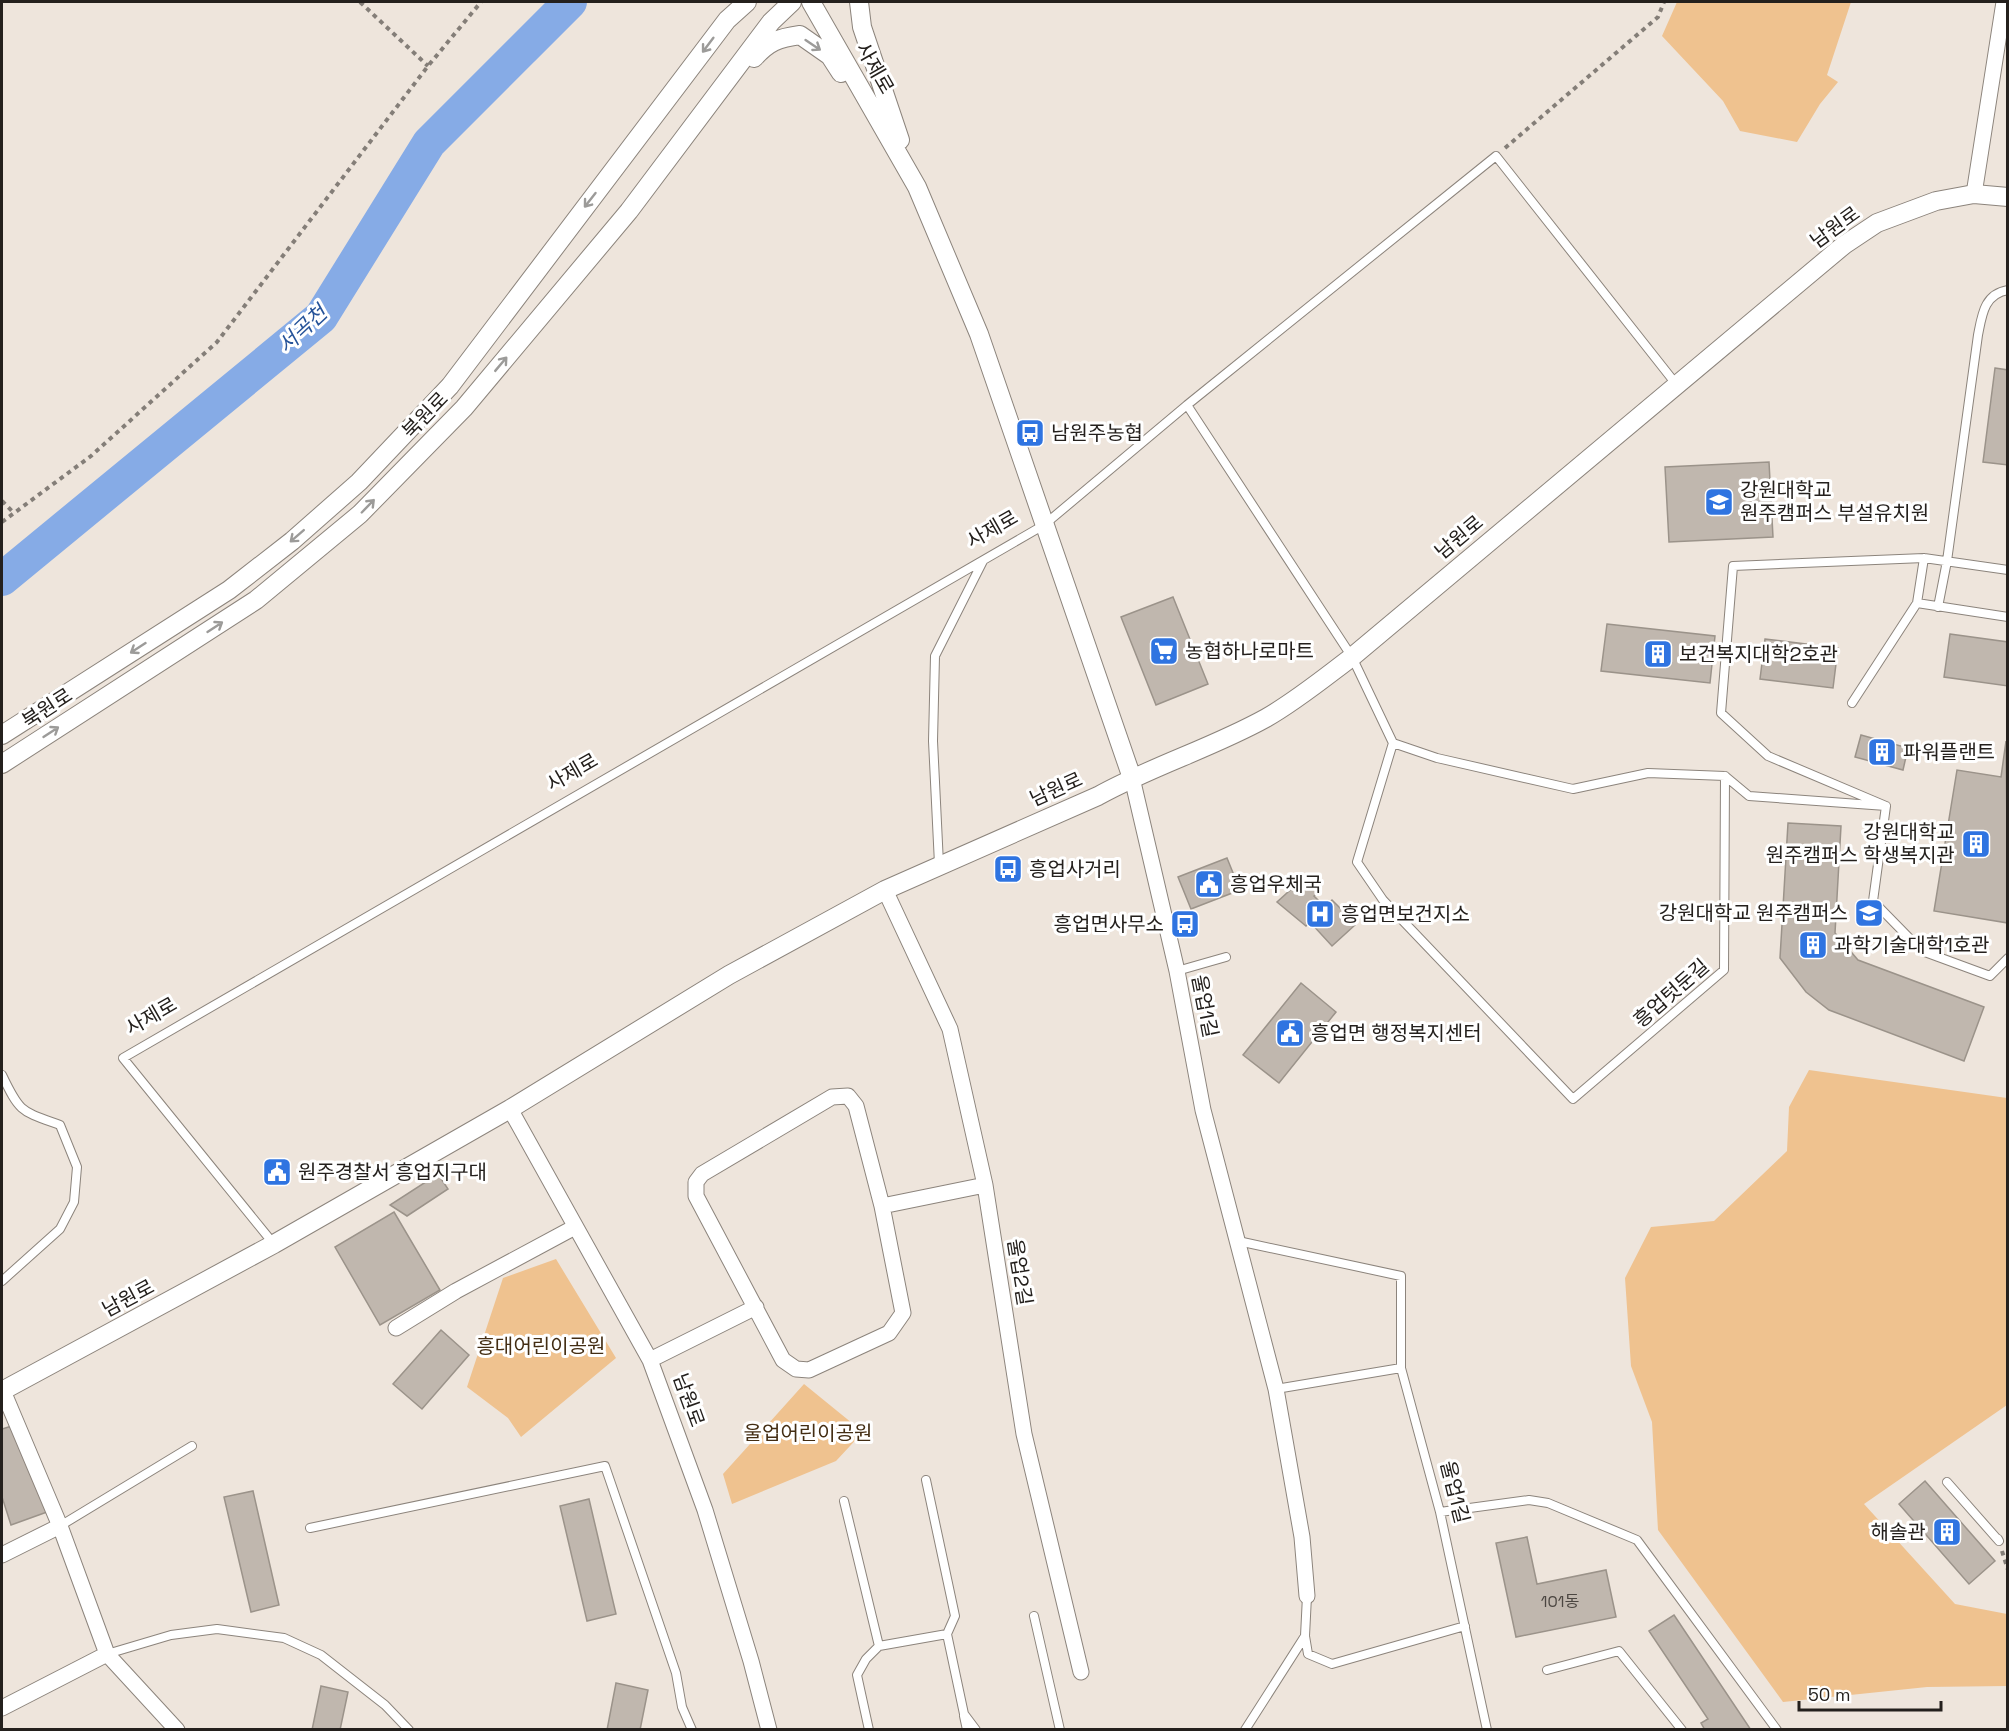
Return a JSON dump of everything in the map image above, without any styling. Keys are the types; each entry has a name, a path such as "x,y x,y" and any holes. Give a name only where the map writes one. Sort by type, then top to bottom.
{"street":[{"path":"727,20 734,2"},
{"name":"북원로","path":"2,735 229,590 292,541 359,482 450,386 727,20 747,2"},
{"name":"북원로","path":"2,764 256,600 360,514 464,408 629,211 771,22 792,2"},
{"name":"사제로","path":"811,2 917,186 979,334 1132,778"},
{"path":"859,2 862,27 917,186"},
{"path":"1974,194 2004,2"},
{"path":"692,128 761,49 778,38 800,35 830,56 917,186"},
{"name":"남원로","path":"107,1654 60,1526 2,1390 274,1244 510,1109 729,975 885,890 1098,796 1132,778 1212,746 1267,718 1352,657 1844,245 1877,223 1936,201 1974,194 2007,197"},
{"name":"울업1길","path":"1132,778 1177,971 1203,1110 1276,1389 1302,1537 1306,1596"},
{"name":"울업2길","path":"885,890 950,1029 985,1185 1024,1434 1081,1672"},
{"path":"848,1096 856,1106 882,1206 903,1313 889,1333 809,1370 796,1369 783,1360 696,1196 696,1182 702,1174 832,1097 848,1096"},
{"name":"남원로","path":"510,1109 650,1360 705,1510 769,1730"},
{"path":"882,1206 985,1185"},
{"path":"396,1328 456,1291 575,1227"},
{"path":"650,1360 756,1307"},
{"path":"2,1555 60,1526"},
{"path":"2,1708 107,1654 177,1730"}],"lane":[{"path":"1044,525 1187,405 1496,156 1677,385"},
{"path":"1938,607 1947,561 1983,310 1989,299 2000,291 2007,290"},
{"path":"1187,405 1352,657 1393,743 1437,758 1573,789 1648,773 1725,776 1749,796 1886,806"},
{"name":"사제로","path":"274,1244 123,1058 1044,525"},
{"path":"1852,703 1917,603 1924,558"},
{"path":"1886,806 1768,756 1720,713 1733,566 1924,558 2007,570"},
{"path":"939,865 933,741 935,656 984,560"},
{"path":"1917,603 2007,618"},
{"name":"흥업텃둔길","path":"1393,743 1357,862 1383,900 1573,1099 1724,970 1725,776"},
{"path":"1886,806 1873,901 1922,951 1990,976 2007,958"},
{"path":"1177,971 1226,957"},
{"path":"2,1075 15,1103 26,1113 60,1125 77,1167 74,1202 60,1229 2,1281"},
{"name":"울업1길","path":"1238,1241 1401,1276 1401,1368 1440,1512 1487,1730"},
{"path":"1276,1389 1401,1368"},
{"path":"60,1526 192,1446"},
{"path":"310,1528 605,1466 676,1673 682,1707 692,1730"},
{"path":"926,1480 955,1616 947,1634 967,1730"},
{"path":"1947,1482 1998,1540 2007,1542"},
{"path":"1440,1512 1529,1500 1548,1503 1637,1540 1777,1730"},
{"path":"844,1501 879,1646"},
{"name":"울업1길","path":"1305,1636 1306,1596"},
{"path":"1034,1616 1060,1730"},
{"path":"1305,1636 1308,1654 1332,1664 1465,1626"},
{"path":"107,1654 171,1635 217,1629 284,1638 321,1655 385,1705 410,1730"},
{"path":"869,1730 857,1675 866,1659 879,1646 947,1634"},
{"path":"1245,1730 1305,1636"},
{"path":"1547,1670 1619,1651 1682,1730"},
{"path":"964,1714 976,1730"}],"path":[{"path":"360,2 428,66"},
{"path":"2,522 91,456 218,342 428,66 481,2"},
{"path":"1496,156 1658,17 1664,2"},
{"path":"2,501 14,513"},
{"path":"1998,1540 2007,1570"}],"green space":[{"path":"1677,2 1851,2 1827,75 1838,82 1820,104 1797,142 1740,131 1723,101 1662,36"},
{"path":"1809,1070 2007,1098 2007,1405 1864,1504 1955,1604 2007,1614 2007,1686 1927,1687 1783,1702 1658,1530 1652,1422 1631,1366 1625,1278 1651,1227 1714,1221 1787,1151 1789,1107"},
{"name":"흥대어린이공원","path":"556,1259 616,1358 521,1437 508,1418 467,1387 503,1278"},
{"name":"울업어린이공원","path":"804,1384 863,1432 836,1461 732,1504 723,1474"}],"building":[{"path":"1995,368 2008,370 2008,465 1983,462"},
{"name":"강원대학교 원주캠퍼스 부설유치원","path":"1769,462 1773,537 1669,542 1665,467"},
{"name":"농협하나로마트","path":"1173,597 1208,684 1156,705 1121,617"},
{"name":"보건복지대학2호관","path":"1607,624 1715,636 1710,683 1601,671"},
{"path":"1950,634 2008,642 2008,686 1944,677"},
{"path":"1765,639 1838,648 1833,688 1760,679"},
{"name":"파워플랜트","path":"1861,735 1908,748 1903,770 1855,757"},
{"name":"강원대학교 원주캠퍼스 학생복지관","path":"2006,741 2008,923 1934,911 1957,770 2001,777"},
{"name":"과학기술대학1호관","path":"1788,823 1841,826 1835,933 1858,960 1984,1007 1964,1061 1829,1010 1806,992 1780,958"},
{"name":"흥업우체국","path":"1227,858 1240,890 1191,909 1178,877"},
{"name":"흥업면보건지소","path":"1309,882 1319,892 1314,896 1325,907 1332,900 1341,909 1343,907 1350,913 1347,916 1355,925 1332,946 1310,922 1306,926 1277,902 1298,883 1303,888"},
{"name":"흥업면 행정복지센터","path":"1301,983 1336,1012 1279,1083 1243,1055"},
{"path":"438,1174 448,1189 407,1216 390,1205"},
{"path":"394,1212 440,1290 380,1325 335,1247"},
{"path":"441,1330 469,1355 422,1409 393,1384"},
{"path":"15,1425 47,1512 11,1525 2,1497 2,1429"},
{"name":"해솔관","path":"1925,1481 1995,1561 1969,1584 1899,1504"},
{"path":"253,1491 279,1605 251,1612 224,1497"},
{"path":"589,1499 616,1614 587,1621 560,1506"},
{"path":"1527,1537 1537,1584 1606,1570 1616,1617 1516,1637 1496,1543"},
{"path":"1674,1615 1751,1730 1705,1730 1701,1723 1708,1719 1649,1631"},
{"path":"616,1683 648,1690 640,1730 607,1730"},
{"path":"321,1686 348,1692 340,1730 312,1730"}],"waterway":[{"name":"서곡천","path":"2,579 321,317 429,143 570,2"}],"place":[{"name":"남원주농협","path":"1030,433"},
{"name":"강원대학교 원주캠퍼스 부설유치원","path":"1719,502"},
{"name":"농협하나로마트","path":"1164,651"},
{"name":"보건복지대학2호관","path":"1658,654"},
{"name":"파워플랜트","path":"1882,752"},
{"name":"강원대학교 원주캠퍼스 학생복지관","path":"1976,844"},
{"name":"흥업사거리","path":"1008,869"},
{"name":"흥업우체국","path":"1209,884"},
{"name":"강원대학교 원주캠퍼스","path":"1869,913"},
{"name":"흥업면보건지소","path":"1320,914"},
{"name":"흥업면사무소","path":"1185,924"},
{"name":"과학기술대학1호관","path":"1813,945"},
{"name":"흥업면 행정복지센터","path":"1290,1033"},
{"name":"원주경찰서 흥업지구대","path":"277,1172"},
{"name":"해솔관","path":"1947,1532"}]}
